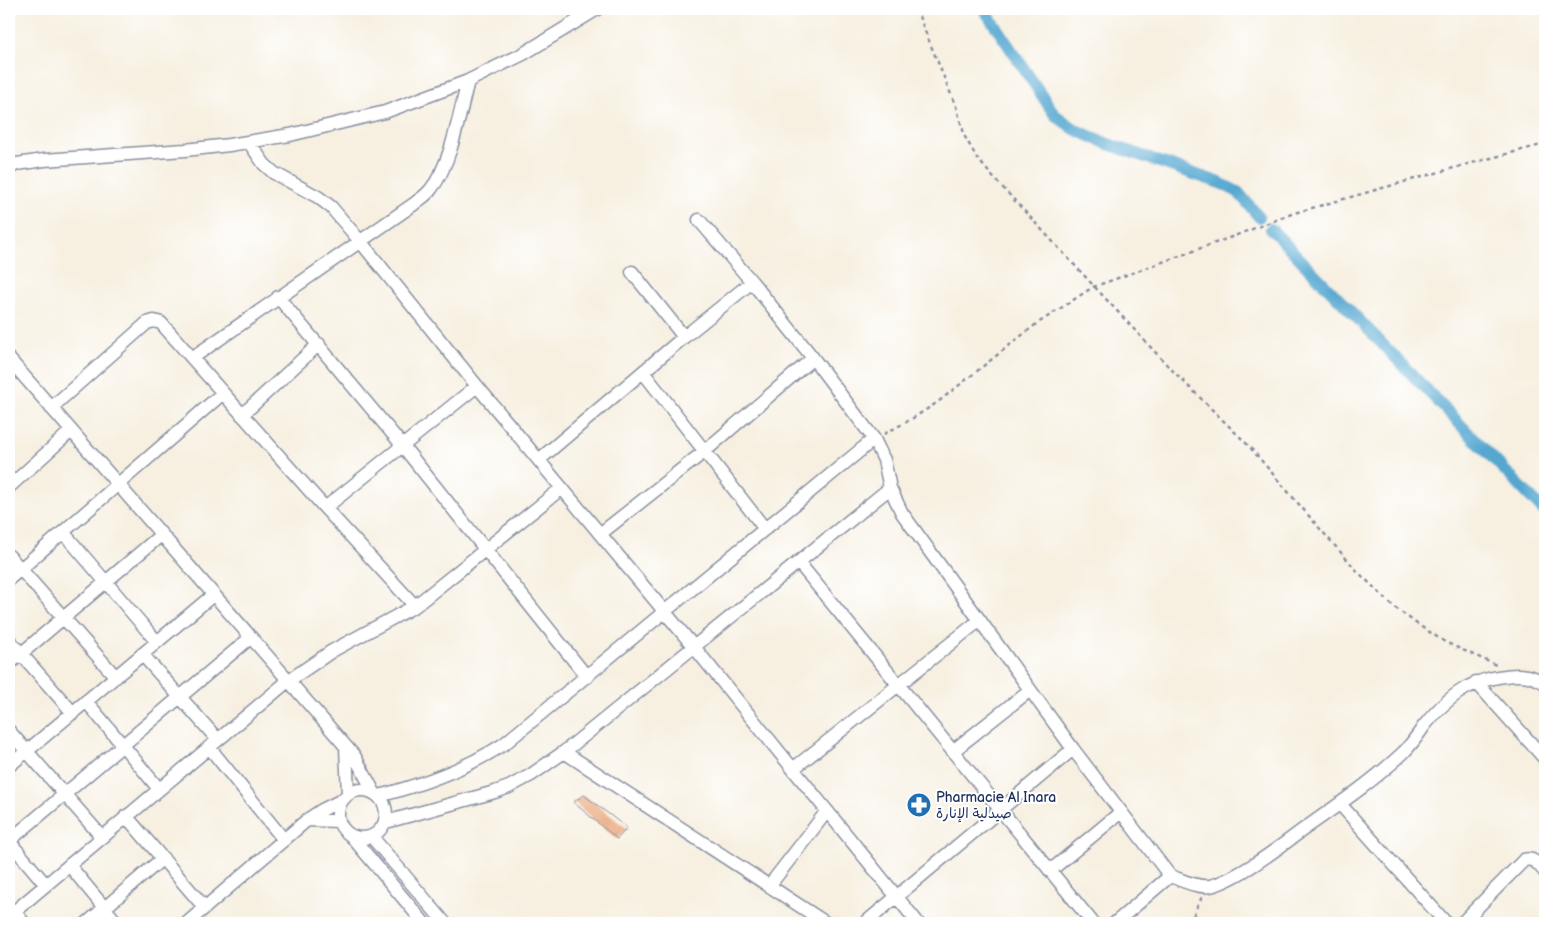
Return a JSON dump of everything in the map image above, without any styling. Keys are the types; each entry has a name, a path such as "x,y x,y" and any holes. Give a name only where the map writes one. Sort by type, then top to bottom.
{"street":[{"path":"9,168 17,164 44,160 185,150 249,142 290,135 385,112 468,81 522,54 597,9"},
{"path":"192,358 414,204 432,188 444,166 453,140 468,81"},
{"path":"249,142 256,154 269,168 286,180 318,197 331,207 360,240 477,386 540,459 918,923"},
{"path":"699,220 813,358 874,439 884,460 890,488 902,513 1073,749 1170,876 1195,885 1209,886 1224,881 1274,851 1375,778 1405,751 1446,701 1460,690 1476,682 1516,674 1528,676 1545,683"},
{"path":"632,272 684,337"},
{"path":"540,459 752,282"},
{"path":"278,297 402,445 587,677"},
{"path":"51,408 147,323 154,321 161,323 325,508 415,606"},
{"path":"242,415 318,344"},
{"path":"600,534 705,451 813,358"},
{"path":"9,359 355,757 386,808 386,822 372,837 358,839 352,837"},
{"path":"643,372 765,529"},
{"path":"325,508 477,386"},
{"path":"9,579 223,393"},
{"path":"11,479 71,431"},
{"path":"187,923 308,820 345,797 360,790 367,790 377,795 434,780 492,752 504,744 874,439"},
{"path":"24,923 11,914 288,681 332,651 415,606 562,488"},
{"path":"386,822 472,799 509,787 531,775 564,752 890,488"},
{"path":"63,532 158,642"},
{"path":"9,664 161,535"},
{"path":"9,556 116,677"},
{"path":"799,563 1093,923"},
{"path":"9,766 213,595"},
{"path":"793,769 980,620"},
{"path":"46,884 9,841 250,638"},
{"path":"9,640 72,713"},
{"path":"142,654 180,697 284,840"},
{"path":"1476,682 1545,759"},
{"path":"953,751 1030,690"},
{"path":"86,701 159,789"},
{"path":"9,731 102,837"},
{"path":"346,748 345,797 339,807 338,821 344,831 352,837 424,923"},
{"path":"865,923 1073,749"},
{"path":"564,752 826,923"},
{"path":"1340,804 1446,923"},
{"path":"769,886 827,811"},
{"path":"1050,871 1121,812"},
{"path":"126,816 205,908"},
{"path":"308,820 338,821"},
{"path":"372,837 445,923"},
{"path":"87,923 162,858"},
{"path":"1462,923 1524,860 1535,860 1545,872"},
{"path":"69,865 117,923"},
{"path":"1115,923 1170,876"}],"path":[{"path":"916,9 957,110 965,137 977,158 1093,287 1168,366 1248,445 1327,537 1393,606 1445,642 1516,674"},
{"path":"874,439 910,420 938,402 1035,325 1093,287 1294,213 1545,144"},
{"path":"1191,923 1195,911 1209,886"}],"building":[{"path":"584,795 627,828 617,839 573,802"}],"waterway":[{"path":"984,9 1055,115 1076,130 1108,144 1220,183 1238,192 1259,217"},
{"path":"1271,229 1545,512"}],"place":[{"name":"Pharmacie Al Inara صيدلية الإنارة","path":"919,805"}]}
